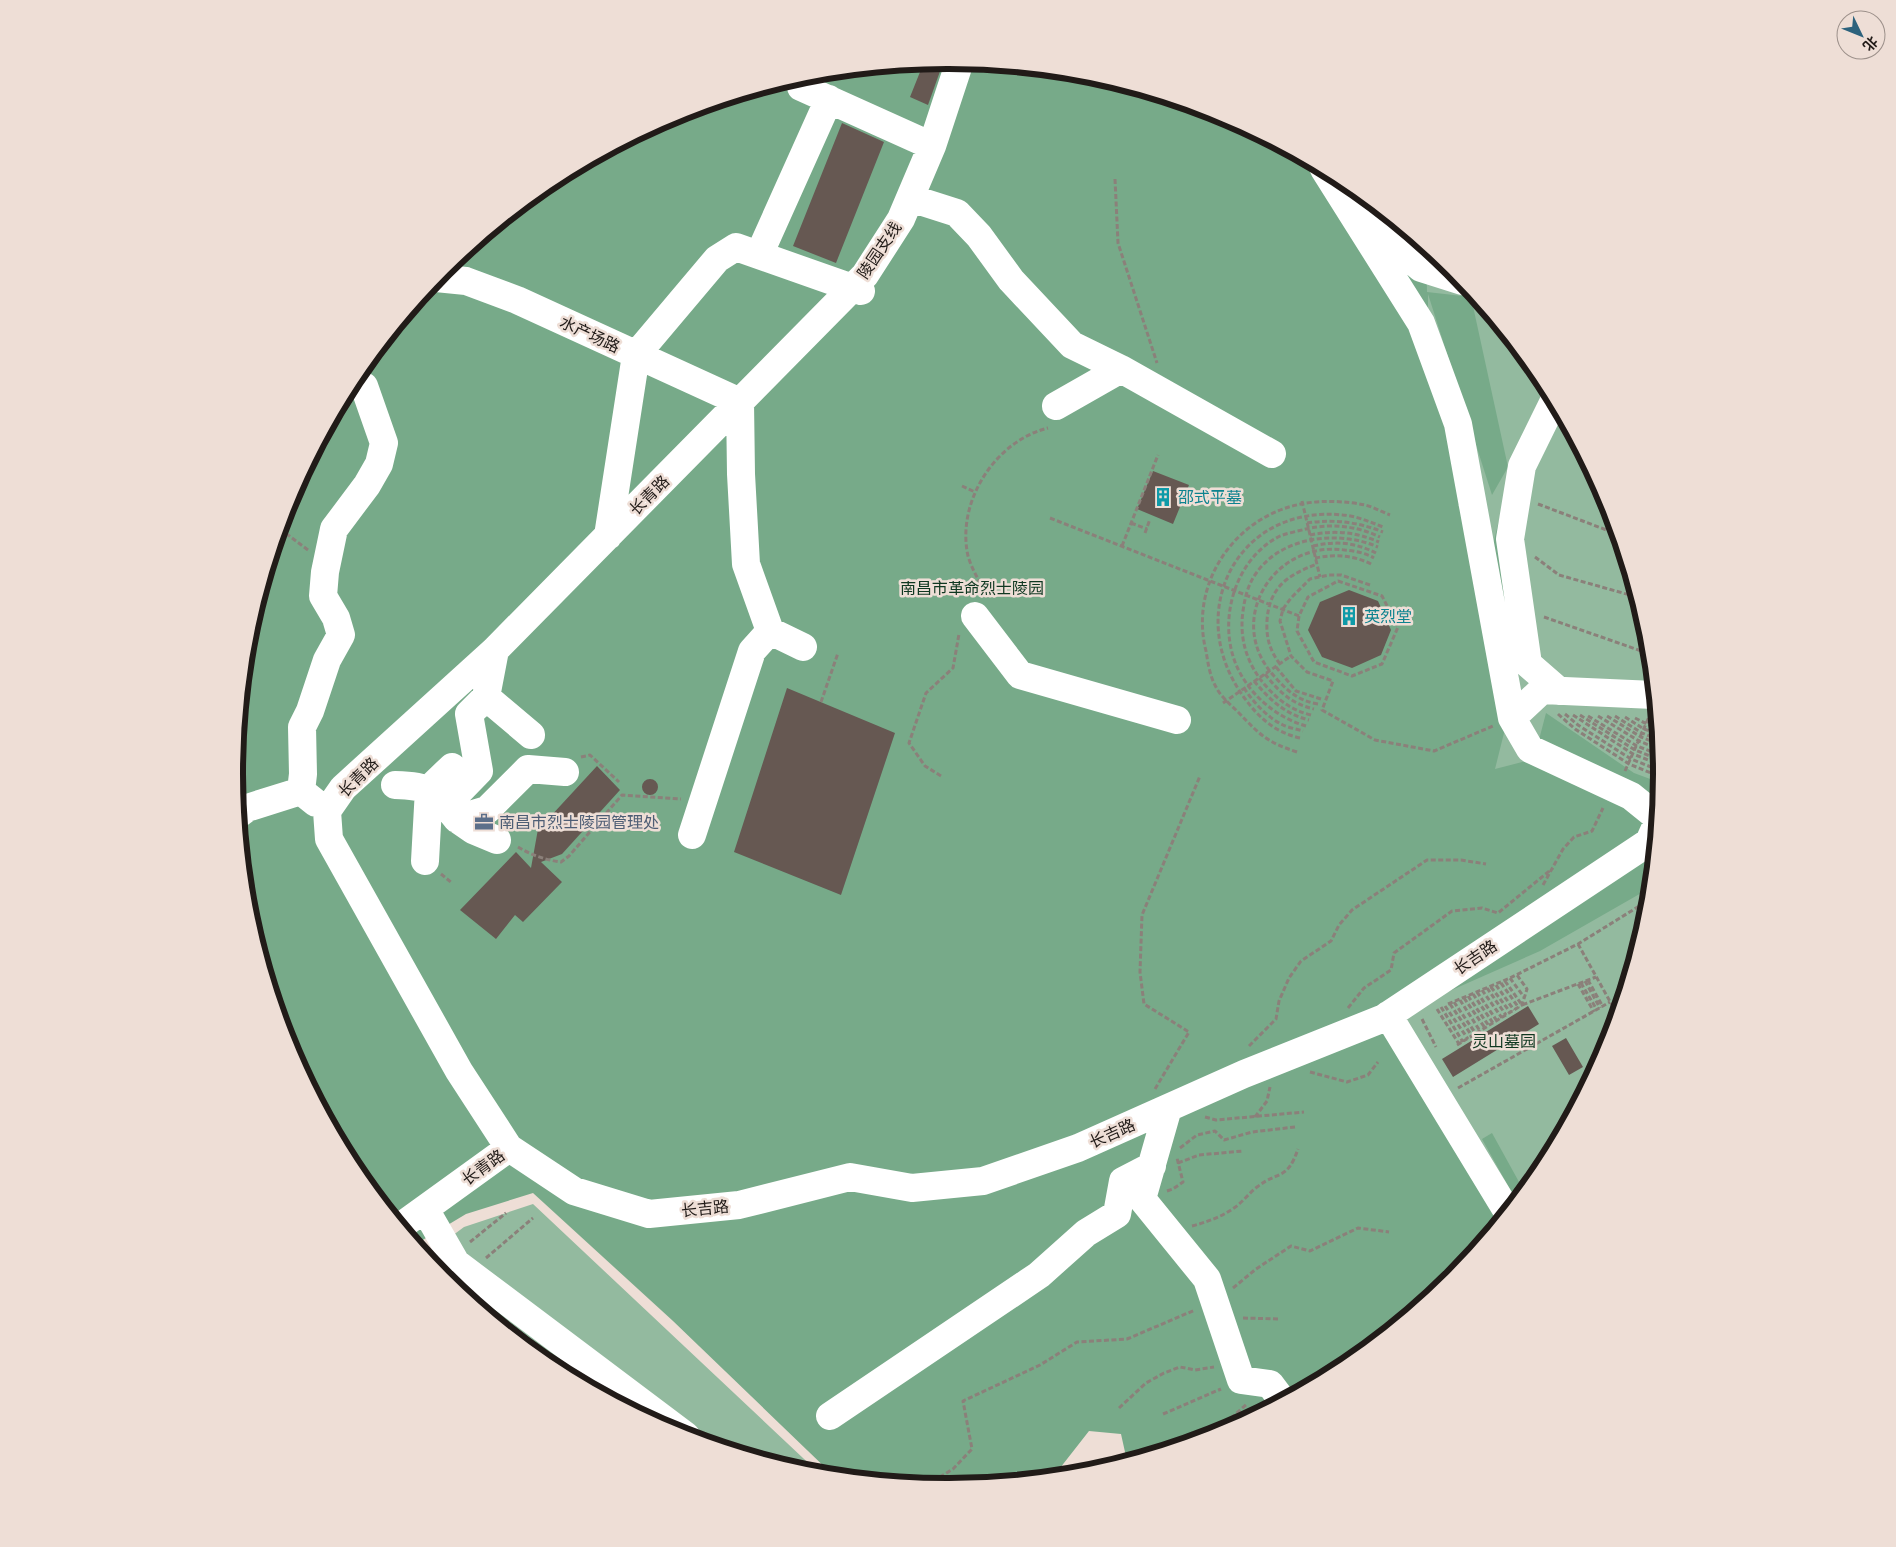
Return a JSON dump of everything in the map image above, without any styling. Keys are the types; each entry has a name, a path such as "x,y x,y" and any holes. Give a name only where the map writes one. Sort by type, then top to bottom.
{"street":[{"name":"陵园支线","path":"740,402 857,289 901,219 932,146 957,69"},
{"path":"801,86 829,99 869,123 932,146"},
{"path":"759,255 785,222 808,144 829,99"},
{"path":"1333,184 1421,323 1458,424 1512,718 1530,749 1631,796 1651,812"},
{"path":"910,198 957,213 979,236 1010,280 1072,345 1120,369 1272,454"},
{"path":"1347,206 1421,268 1447,276"},
{"path":"608,536 636,355 717,259 736,247 759,255 808,267 857,289"},
{"name":"水产场路","path":"446,279 466,281 517,300 740,402"},
{"path":"1053,416 1120,369"},
{"path":"301,792 303,774 302,727 310,711 327,660 342,635 336,618 323,596 326,564 334,529 367,485 379,464 384,443 364,386"},
{"path":"740,402 741,474 746,564 770,631 803,647"},
{"name":"长青路","path":"405,1223 509,1148 459,1071 329,839 327,811 343,788 495,650 740,402"},
{"path":"1550,408 1522,466 1510,539 1528,664 1553,696"},
{"path":"975,614 1020,675 1177,720"},
{"path":"692,835 752,651 770,631"},
{"path":"444,804 479,771 469,714 486,697 495,650"},
{"path":"1512,718 1553,696 1649,703"},
{"path":"486,697 531,735"},
{"path":"425,861 444,804 452,767"},
{"path":"444,804 487,810 528,769 565,772"},
{"path":"395,785 418,786 444,804 473,830 497,840"},
{"path":"301,792 327,811"},
{"path":"245,810 301,792"},
{"name":"长吉路","path":"509,1148 574,1191 649,1214 739,1205 850,1177 912,1188 983,1181 1078,1148 1244,1074 1388,1015 1649,842"},
{"path":"1388,1015 1504,1206"},
{"path":"1156,1114 1162,1167 1142,1199 1207,1279 1240,1376 1276,1392"},
{"path":"830,1416 1039,1275 1086,1233 1117,1214 1123,1181 1162,1167"},
{"path":"425,1209 456,1263 661,1417"}],"path":[{"path":"1115,179 1118,243 1158,363 1148,362"},
{"path":"941,776 925,766 909,743 926,693 953,668 975,614 967,536 970,506 975,492 990,467 1006,450 1053,416"},
{"path":"1122,546 1158,455"},
{"path":"962,486 975,492"},
{"path":"1517,496 1609,531"},
{"path":"1297,752 1268,741 1225,702 1216,687 1201,625 1209,580 1220,557 1237,538 1253,524 1275,512 1303,502 1324,502 1367,506 1390,515"},
{"path":"1303,502 1320,577"},
{"path":"1300,738 1277,730 1257,714 1240,692 1225,665 1219,642 1218,613 1228,571 1254,540 1287,521 1306,516 1343,515 1362,519 1383,527"},
{"path":"1050,518 1300,616"},
{"path":"1145,533 1150,519"},
{"path":"1307,523 1350,522 1366,525 1383,532"},
{"path":"1131,523 1147,528"},
{"path":"1306,726 1278,714 1256,694 1236,664 1229,638 1230,616 1235,590 1247,565 1256,555 1280,536 1309,528 1338,526 1369,532 1380,538"},
{"path":"1310,535 1336,531 1358,535 1379,542"},
{"path":"286,535 326,564"},
{"path":"1311,715 1296,711 1285,704 1259,678 1247,659 1242,620 1246,595 1250,584 1257,572 1268,560 1294,545 1335,537 1347,538 1378,547"},
{"path":"1510,539 1559,575 1630,595"},
{"path":"1313,546 1328,543 1349,543 1376,553"},
{"path":"1318,704 1301,700 1291,694 1269,671 1261,658 1254,636 1258,600 1266,584 1283,566 1314,552 1340,549 1355,551 1374,558"},
{"path":"1315,558 1334,554 1364,560 1373,564"},
{"path":"1280,664 1272,653 1268,641 1266,626 1268,603 1278,588 1290,576 1317,564"},
{"path":"1370,585 1341,575 1320,577 1310,580 1299,589 1283,609 1280,621 1291,656 1307,672 1333,681 1322,710 1375,740 1434,751 1512,718"},
{"path":"1338,581 1382,596 1398,627 1382,664 1352,676 1314,662 1297,631 1300,616 1308,597 1338,581"},
{"path":"1520,608 1642,651"},
{"path":"822,702 838,653"},
{"path":"1225,702 1291,656"},
{"path":"1276,667 1296,691 1321,699"},
{"path":"1265,674 1286,698 1304,707 1314,709"},
{"path":"1254,681 1276,704 1296,716 1309,720"},
{"path":"1244,688 1271,717 1283,725 1303,731"},
{"path":"1553,696 1589,711 1639,741 1652,746"},
{"path":"1553,696 1636,748 1652,753"},
{"path":"1553,696 1652,756"},
{"path":"1553,696 1581,721 1633,754 1652,762"},
{"path":"1553,696 1578,724 1631,759 1653,768"},
{"path":"1553,696 1575,728 1628,764 1653,774"},
{"path":"1600,712 1641,737 1652,741"},
{"path":"1538,892 1563,849 1574,837 1592,831 1604,806 1617,789 1641,737 1650,712"},
{"path":"565,772 578,758 590,755 619,782"},
{"path":"1156,1114 1151,1096 1189,1032 1144,1004 1140,972 1142,915 1200,776"},
{"path":"497,840 511,843 525,852 549,861 561,862 569,856 622,795 703,802"},
{"path":"1243,1052 1276,1019 1279,1000 1289,978 1301,961 1331,941 1339,925 1352,910 1427,860 1461,860 1486,864"},
{"path":"1346,1010 1364,988 1391,970 1394,953 1452,912 1482,908 1498,913 1553,868"},
{"path":"1428,1012 1517,975 1578,944 1640,906"},
{"path":"1578,944 1613,1006"},
{"path":"1517,975 1527,989 1520,1006"},
{"path":"1441,1007 1460,1044 1520,1006 1596,977"},
{"path":"1510,978 1524,997"},
{"path":"1505,981 1520,1006"},
{"path":"1583,982 1598,1009"},
{"path":"1583,982 1598,1009"},
{"path":"1501,983 1520,1006"},
{"path":"1496,985 1512,1011"},
{"path":"1491,986 1512,1011"},
{"path":"1487,988 1506,1015"},
{"path":"1482,990 1502,1018"},
{"path":"1473,994 1497,1021"},
{"path":"1473,994 1491,1025"},
{"path":"1462,999 1485,1028"},
{"path":"1462,999 1480,1031"},
{"path":"1454,1002 1476,1034"},
{"path":"1439,1099 1610,1002"},
{"path":"1450,1004 1472,1036"},
{"path":"1441,1007 1468,1039"},
{"path":"1407,1047 1438,1050 1420,1016"},
{"path":"1301,1072 1310,1072 1347,1082 1368,1075 1378,1062"},
{"path":"1255,1117 1267,1101 1273,1083"},
{"path":"1199,1114 1216,1120 1304,1112"},
{"path":"1142,1199 1173,1190 1183,1182 1176,1151 1197,1135 1215,1131 1224,1140 1252,1132 1295,1127"},
{"path":"1169,1232 1211,1221 1235,1207 1258,1186 1285,1173 1293,1164 1298,1149"},
{"path":"1162,1167 1199,1155 1243,1151"},
{"path":"468,1273 532,1218"},
{"path":"1218,1310 1256,1269 1291,1246 1310,1251 1358,1228 1389,1232"},
{"path":"939,1478 953,1469 972,1449 964,1401 1040,1365 1076,1342 1127,1339 1218,1310 1279,1319"},
{"path":"1119,1408 1146,1383 1180,1367 1196,1370 1220,1365 1240,1376"},
{"path":"1163,1414 1240,1376"},
{"path":"1244,1413 1276,1392"}],"green space":[{"name":"南昌市革命烈士陵园","path":"902,70 994,70 1085,82 1130,93 1175,106 1218,122 1260,141 1340,188 1377,214 1413,244 1426,256 1427,292 1466,296 1472,303 1508,467 1492,495 1428,294 1428,333 1485,497 1458,505 1475,544 1492,549 1500,516 1520,669 1495,769 1534,759 1546,713 1634,773 1653,780 1651,820 1642,892 1540,951 1411,1008 1395,1045 1496,1217 1446,1272 1413,1303 1377,1333 1300,1384 1260,1406 1218,1425 1175,1441 1126,1455 1121,1434 1089,1431 1059,1469 994,1477 902,1477 825,1467 673,1321 533,1193 466,1214 421,1241 389,1203 362,1165 316,1085 297,1043 267,956 249,865 243,774 249,682 267,591 297,504 316,462 362,382 389,344 418,309 483,244 519,214 596,163 636,141 678,122 721,106 811,82 856,75"},
{"name":"灵山墓园","path":"1348,194 1377,214 1413,244 1478,309 1507,344 1534,382 1558,421 1580,462 1599,504 1615,547 1629,591 1647,682 1653,774 1651,820 1647,865 1629,956 1599,1043 1580,1085 1534,1165 1495,1217 1378,1011 1499,809"},
{"path":"1492,1133 1520,1184 1513,1195 1482,1139"},
{"path":"533,1204 810,1465 721,1441 678,1425 636,1406 556,1359 519,1333 483,1303 431,1252 464,1227"}],"building":[{"path":"941,69 928,105 910,97 921,70"},
{"path":"842,123 884,142 836,263 793,246"},
{"name":"邵式平墓","path":"1153,471 1189,485 1173,524 1137,509"},
{"name":"英烈堂","path":"1349,590 1378,601 1391,630 1381,655 1352,668 1322,657 1308,630 1320,602"},
{"path":"787,688 895,733 841,895 734,852"},
{"path":"597,766 620,790 562,854 541,862 562,882 523,922 515,915 496,939 460,910 516,852 531,868 538,829 541,823 549,818"},
{"path":"650,779 656,781 658,787 656,793 650,795 644,793 642,787 644,781"},
{"path":"1528,1006 1539,1024 1453,1077 1442,1059"},
{"path":"1566,1038 1583,1067 1569,1075 1552,1046"}],"place":[{"name":"邵式平墓","path":"1163,497"},
{"name":"英烈堂","path":"1349,616"},
{"name":"南昌市烈士陵园管理处","path":"484,822"}]}
